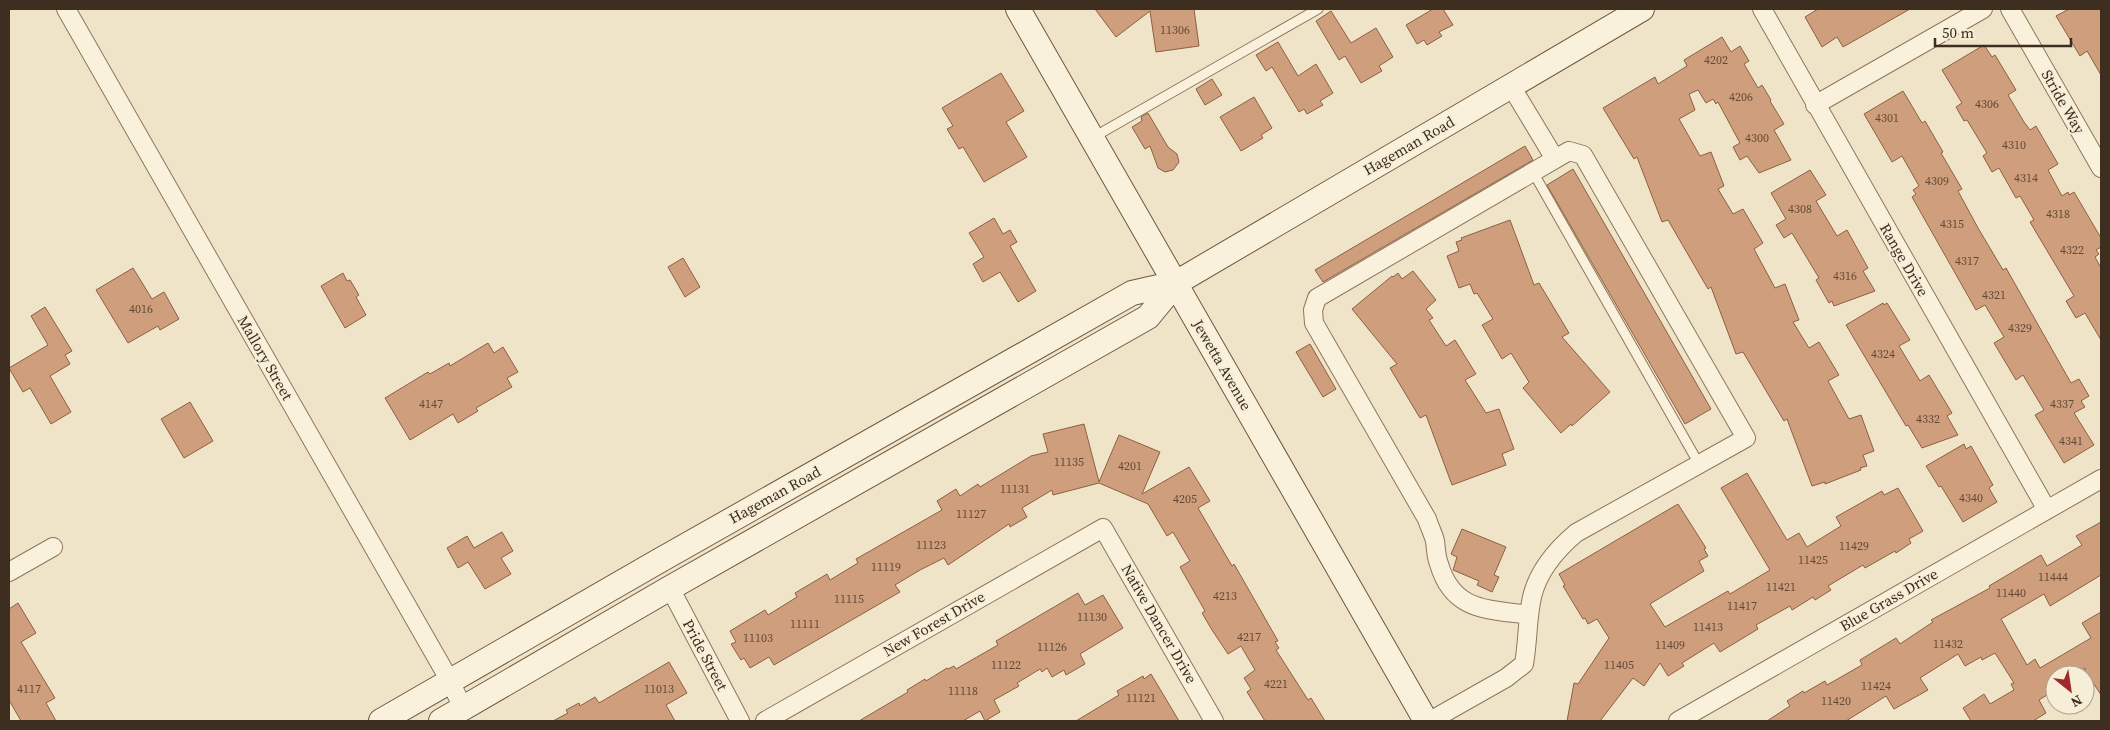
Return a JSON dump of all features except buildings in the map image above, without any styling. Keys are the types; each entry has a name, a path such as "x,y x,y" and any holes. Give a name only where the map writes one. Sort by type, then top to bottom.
{"main road":[{"name":"Jewetta Avenue","path":"1018,9 1426,721"},
{"name":"Hageman Road","path":"380,721 1132,293 1176,283 1642,9"},
{"name":"Hageman Road","path":"441,721 670,588 1148,317 1176,283"}],"street":[{"name":"Mallory Street","path":"66,9 450,681 463,708"},
{"name":"Range Drive","path":"1762,9 2047,510"},
{"path":"1815,105 1983,9"},
{"name":"Stride Way","path":"2010,9 2101,168"},
{"path":"1511,86 1555,159"},
{"path":"1430,721 1506,678 1524,664 1532,596 1541,574 1558,549 1576,533 1746,438 1583,155 1568,151 1317,298 1313,310 1314,323 1427,519 1434,539 1438,564 1446,583 1459,598 1473,607 1529,615"},
{"name":"Blue Grass Drive","path":"1678,721 2101,479"},
{"name":"New Forest Drive","path":"765,721 1104,528"},
{"name":"Native Dancer Drive","path":"1104,528 1214,721"},
{"path":"9,572 53,547"},
{"name":"Pride Street","path":"670,588 740,721"}],"lane":[{"path":"1092,138 1318,9"},
{"path":"1533,172 1699,464"}]}
